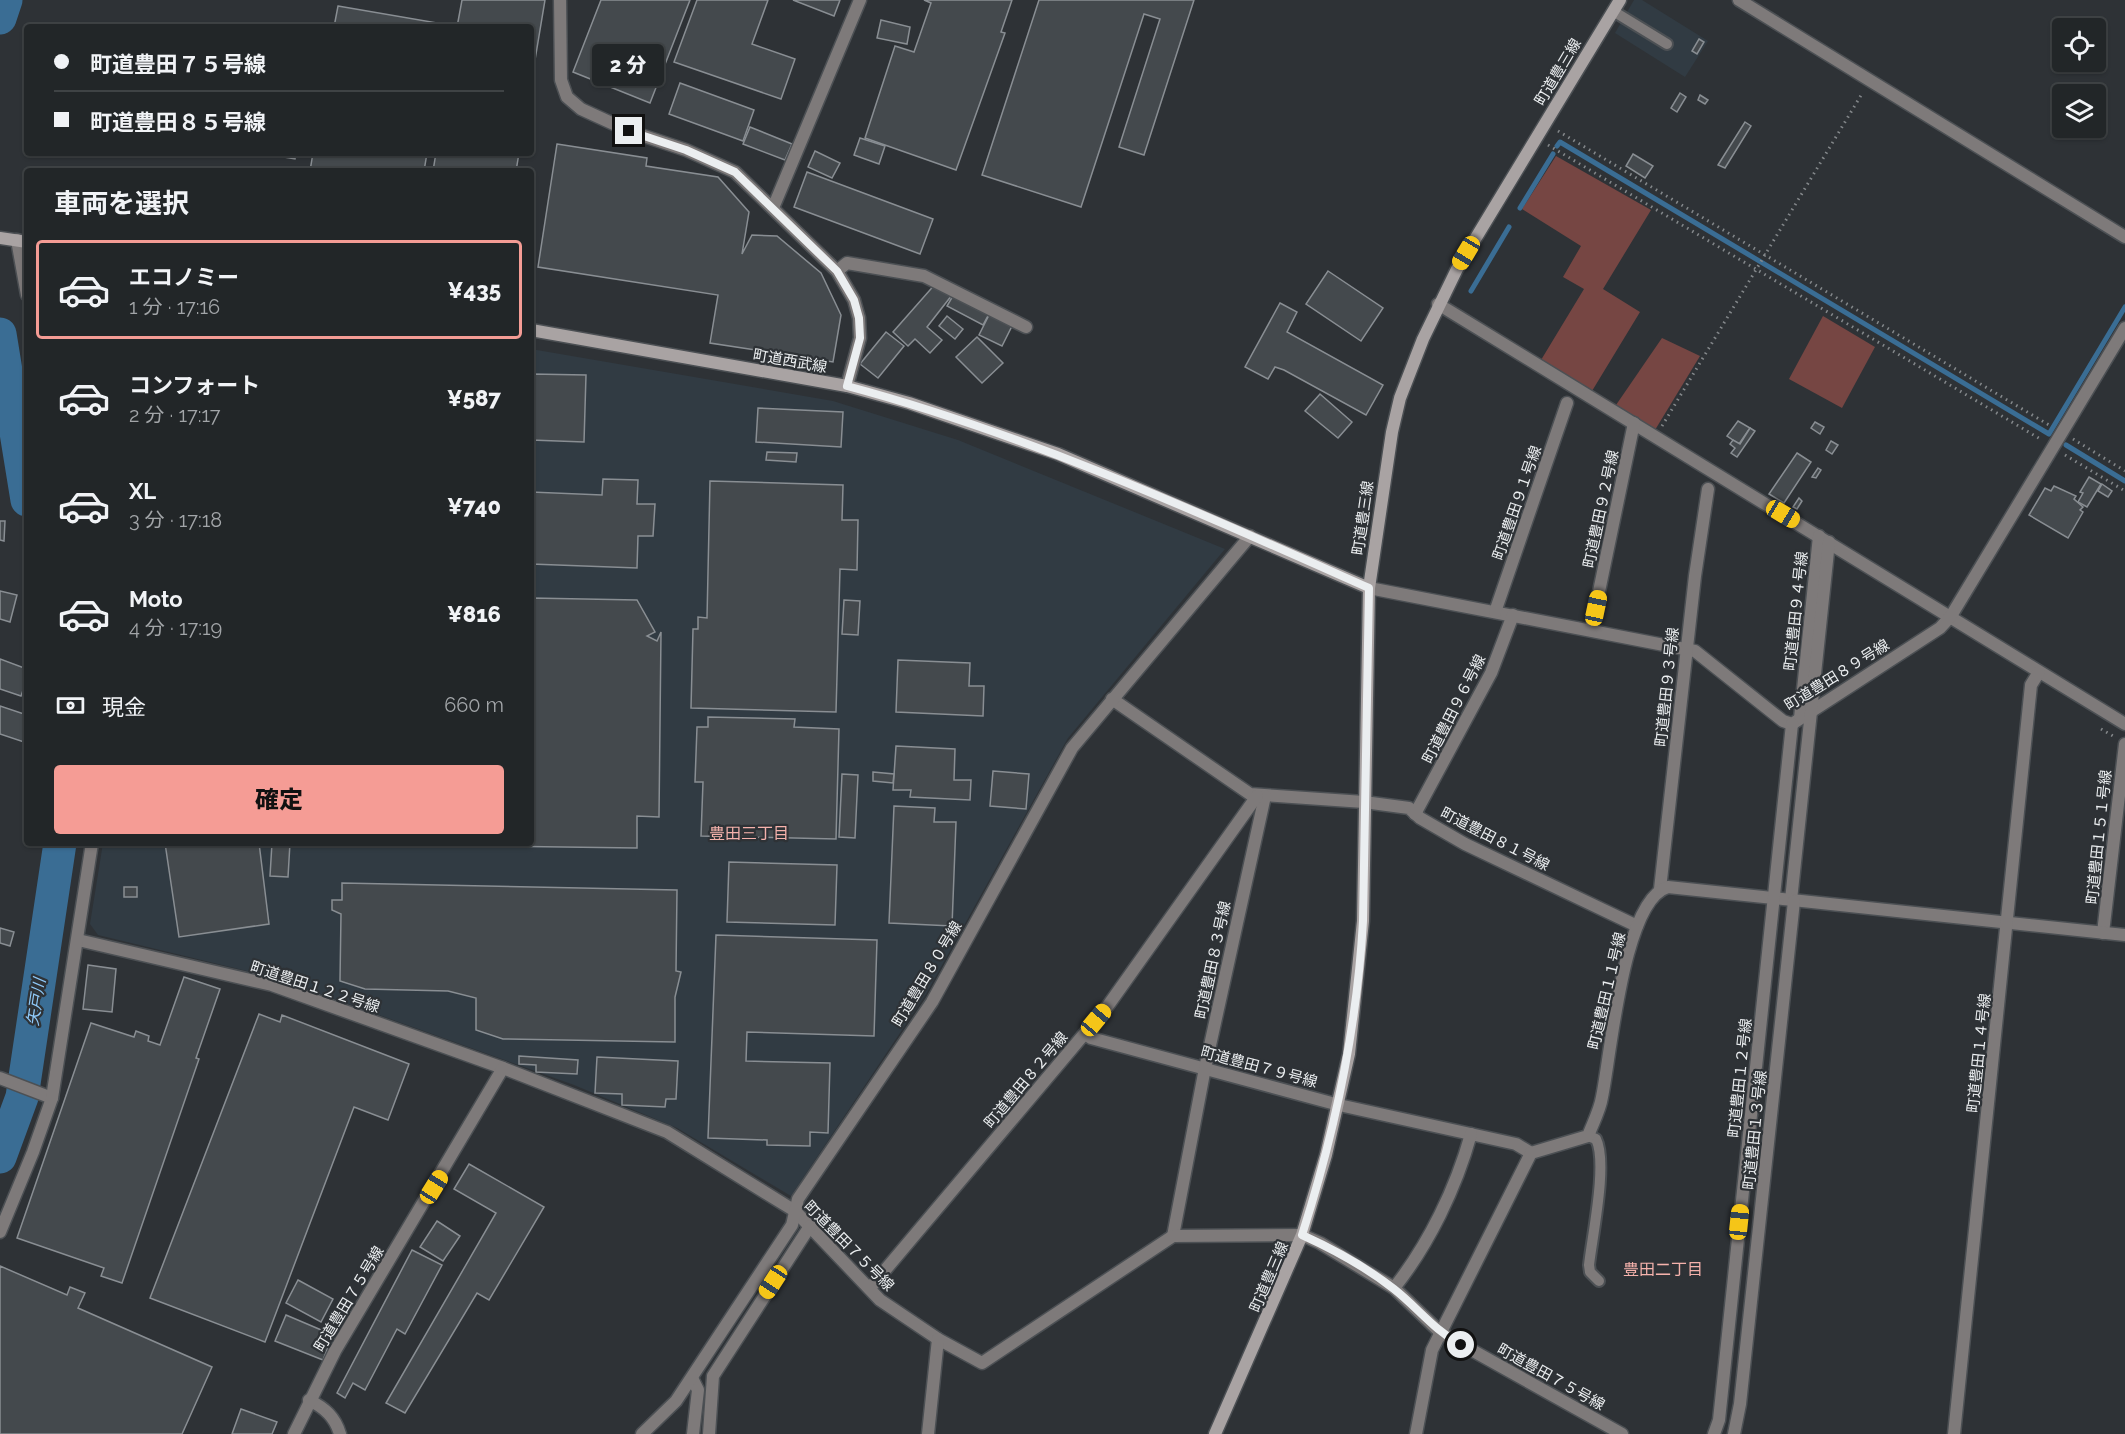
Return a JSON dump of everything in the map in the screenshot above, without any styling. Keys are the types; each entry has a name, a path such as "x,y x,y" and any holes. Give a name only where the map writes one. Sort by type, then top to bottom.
{"street":[{"path":"560,0 561,80 567,97 581,109 629,131 686,150 735,172 837,271 854,300 859,318 860,338 847,386"},
{"path":"773,208 860,0"},
{"path":"1738,0 2125,237"},
{"name":"町道豊三線","path":"1215,1434 1302,1235 1339,1104 1354,1024 1363,913 1369,588 1390,444 1400,398 1438,304 1457,269 1617,5"},
{"path":"0,238 22,241 24,263"},
{"path":"837,271 847,263 924,276 1026,327"},
{"path":"1438,304 1634,427 1656,436 2037,674 2125,724"},
{"path":"1949,619 2125,328"},
{"name":"町道西武線","path":"534,331 847,386 963,420 1047,450 1369,588"},
{"name":"町道豊田９１号線","path":"1495,612 1567,403"},
{"name":"町道豊田９２号線","path":"1591,630 1634,427"},
{"name":"町道豊田９３号線","path":"1660,889 1708,489"},
{"name":"町道豊田８０号線","path":"642,1434 676,1401 792,1226 798,1199 932,1002 1064,760 1112,699 1250,536"},
{"name":"町道豊田９４号線","path":"1801,718 1824,543"},
{"name":"町道豊田８９号線","path":"1369,588 1687,649 1702,654 1783,721 1801,718 1949,619"},
{"name":"町道豊田９６号線","path":"1415,814 1491,673 1514,615"},
{"name":"町道豊田１４号線","path":"1953,1434 2031,685 2037,674"},
{"name":"町道豊田８１号線","path":"1112,699 1250,794 1364,802 1408,808 1465,844 1637,926"},
{"name":"町道豊田１２号線","path":"1714,1434 1719,1420 1774,898 1801,718"},
{"name":"町道豊田１３号線","path":"1734,1434 1740,1404 1793,900 1801,718"},
{"name":"町道豊田１５１号線","path":"2103,933 2125,744"},
{"name":"町道豊田８２号線","path":"870,1288 1107,1007 1261,796"},
{"name":"町道豊田８３号線","path":"1173,1236 1261,796"},
{"path":"0,1232 52,1098 92,846"},
{"path":"1660,889 1668,887 2125,935"},
{"name":"町道豊田１１号線","path":"1588,1136 1602,1098 1616,1005 1637,926 1650,897 1660,889"},
{"name":"町道豊田１２２号線","path":"78,940 272,985 503,1068"},
{"name":"町道豊田７９号線","path":"1085,1034 1090,1038 1339,1104 1516,1144 1531,1153"},
{"name":"町道豊田７５号線","path":"294,1434 309,1400 362,1305 447,1167 503,1068 667,1132 795,1211 880,1300 938,1339 982,1363 1173,1236 1302,1235 1320,1243 1394,1288 1441,1334 1622,1434"},
{"path":"0,1078 52,1098"},
{"path":"1394,1288 1440,1214 1461,1166 1471,1134"},
{"path":"1416,1434 1432,1350 1531,1153 1588,1136"},
{"path":"709,1434 713,1376 810,1226"},
{"path":"928,1434 938,1339"},
{"path":"692,1378 698,1390 693,1434"},
{"path":"309,1400 325,1408 336,1423 340,1434"}],"lane":[{"path":"1617,5 1667,44"},
{"path":"1588,1136 1596,1139 1599,1147 1598,1196 1589,1265 1590,1272 1599,1281"}],"path":[{"path":"1656,436 1870,81"},
{"path":"1545,123 2049,425"},
{"path":"1536,138 2125,491"},
{"path":"2062,433 2125,471"}],"shaded area":[{"path":"1634,0 1642,0 1708,41 1685,77 1615,33"},
{"path":"1556,156 1651,210 1603,289 1640,312 1592,391 1541,360 1584,289 1563,277 1581,246 1522,209"},
{"path":"1823,316 1875,347 1842,408 1789,379"},
{"path":"1662,338 1700,356 1655,430 1616,405"},
{"path":"534,350 833,401 958,440 1225,549 1068,738 926,994 791,1196 677,1128 574,1085 276,978 98,935 90,924 103,846 534,846"}],"building":[{"path":"462,0 545,0 534,66 534,24 458,24"},
{"path":"601,0 690,0 650,103 573,72"},
{"path":"697,0 768,0 752,44 795,59 781,99 674,62"},
{"path":"793,0 840,0 834,16"},
{"path":"924,0 1012,0 1001,32 1005,33 956,170 865,138 895,46 914,52 931,3"},
{"path":"1039,0 1194,0 1144,155 1119,147 1160,19 1144,14 1081,207 982,175"},
{"path":"338,6 443,24 335,24"},
{"path":"881,20 910,27 907,44 877,38"},
{"path":"1699,39 1704,42 1697,54 1692,51"},
{"path":"680,83 754,110 743,141 669,114"},
{"path":"1680,93 1686,97 1677,112 1671,108"},
{"path":"1700,95 1708,100 1705,104 1698,100"},
{"path":"1745,122 1751,126 1725,168 1718,165"},
{"path":"750,127 792,144 785,160 743,144"},
{"path":"860,138 885,146 879,164 854,155"},
{"path":"557,144 647,158 646,166 718,177 749,212 742,254 752,235 777,236 821,273 841,315 833,362 710,343 718,295 538,267"},
{"path":"815,151 840,163 832,178 808,167"},
{"path":"1633,154 1653,166 1645,178 1626,166"},
{"path":"278,156 296,156 295,159"},
{"path":"312,156 426,156 424,168 310,168"},
{"path":"436,156 518,156 516,168 434,168"},
{"path":"807,172 933,219 920,254 794,207"},
{"path":"1328,271 1383,308 1361,341 1306,304"},
{"path":"937,282 952,295 927,327 942,340 930,353 915,339 908,346 893,332"},
{"path":"954,294 990,312 983,325 947,306"},
{"path":"1280,303 1297,312 1287,332 1383,385 1366,415 1284,370 1275,367 1268,379 1245,367"},
{"path":"990,313 1013,324 1002,346 979,335"},
{"path":"947,316 963,329 955,339 939,326"},
{"path":"886,332 904,346 878,378 860,364"},
{"path":"977,337 1003,363 982,383 956,357"},
{"path":"534,374 586,375 584,442 534,440"},
{"path":"1320,394 1352,422 1338,438 1305,411"},
{"path":"758,408 843,412 841,447 756,442"},
{"path":"1738,421 1750,428 1739,444 1727,436"},
{"path":"1815,422 1824,427 1820,434 1811,428"},
{"path":"1750,428 1755,431 1737,457 1731,453 1735,448 1730,444 1733,440 1740,444"},
{"path":"1831,441 1838,445 1832,454 1826,450"},
{"path":"767,452 797,453 796,462 766,460"},
{"path":"1797,453 1811,462 1784,503 1769,494"},
{"path":"1818,468 1821,470 1816,478 1812,477"},
{"path":"2089,477 2101,484 2087,507 2078,502 2083,493 2080,492"},
{"path":"603,479 638,480 637,504 655,504 653,536 638,536 637,568 534,564 534,492 602,495"},
{"path":"710,481 843,485 842,520 858,520 857,570 840,569 836,712 691,708 693,629 698,629 698,617 707,618"},
{"path":"2102,484 2112,491 2108,497 2098,491"},
{"path":"2054,486 2076,496 2074,499 2083,507 2080,510 2083,512 2068,538 2029,515 2045,488 2051,491"},
{"path":"1799,498 1802,501 1797,509 1793,507"},
{"path":"0,521 5,521 4,541 0,540"},
{"path":"0,591 17,595 10,622 0,619"},
{"path":"534,598 637,600 655,632 647,636 657,641 661,632 659,817 637,816 637,848 486,846 534,846"},
{"path":"844,600 860,601 858,635 842,634"},
{"path":"0,659 24,668 24,688 21,696 0,689"},
{"path":"898,660 970,663 969,686 984,686 983,716 896,712"},
{"path":"0,706 24,714 24,742 0,734"},
{"path":"708,717 795,719 794,727 839,729 836,839 701,836 703,782 695,782 697,727 708,727"},
{"path":"896,746 955,749 954,780 971,780 970,800 910,797 911,790 893,790"},
{"path":"993,771 1029,774 1026,809 990,806"},
{"path":"873,772 894,774 893,783 873,781"},
{"path":"842,774 858,775 855,838 839,837"},
{"path":"894,806 935,808 934,822 956,822 952,926 889,923"},
{"path":"165,846 259,846 269,924 179,937"},
{"path":"272,846 290,846 288,877 270,876"},
{"path":"729,862 837,865 835,925 727,922"},
{"path":"342,883 677,890 676,971 681,972 675,997 675,1042 503,1039 476,1030 476,998 448,991 365,989 340,981 341,914 332,910 332,900 342,900"},
{"path":"124,887 137,887 137,897 124,897"},
{"path":"0,928 14,932 10,946 0,943"},
{"path":"716,935 877,940 874,1036 747,1032 746,1061 830,1063 828,1133 810,1132 810,1146 767,1145 767,1140 708,1138"},
{"path":"88,965 116,969 112,1012 83,1009"},
{"path":"184,977 220,989 196,1058 199,1059 122,1283 101,1276 104,1268 17,1238 91,1023 134,1037 136,1031 149,1036 148,1041 160,1045"},
{"path":"259,1014 280,1022 282,1015 409,1064 388,1120 354,1107 265,1342 150,1298"},
{"path":"519,1056 578,1060 577,1074 536,1072 536,1065 519,1064"},
{"path":"597,1057 678,1061 676,1099 666,1099 665,1107 622,1105 622,1094 595,1093"},
{"path":"469,1164 544,1207 489,1300 477,1293 405,1413 386,1403 496,1213 454,1189"},
{"path":"437,1221 460,1236 443,1261 420,1247"},
{"path":"412,1250 442,1265 405,1334 397,1329 365,1390 353,1383 345,1398 337,1393"},
{"path":"0,1266 67,1295 70,1287 85,1293 78,1308 212,1367 182,1434 0,1434"},
{"path":"298,1280 333,1299 321,1322 286,1303"},
{"path":"286,1315 333,1335 323,1360 275,1341"},
{"path":"241,1409 277,1422 272,1434 232,1434"}],"waterway":[{"name":"矢戸川","path":"0,18 6,0"},
{"path":"1557,146 1560,142 2049,434 2125,307"},
{"path":"1520,208 1553,154"},
{"path":"1471,291 1509,227"},
{"name":"矢戸川","path":"0,334 24,482"},
{"path":"2066,445 2125,481"},
{"name":"矢戸川","path":"0,1157 22,1097 60,846"}],"district":[{"name":"豊田三丁目","path":"749,833"},
{"name":"豊田二丁目","path":"1663,1269"}],"route":[{"path":"629,131 686,150 735,172 837,271 854,300 859,318 860,338 847,386 963,420 1058,454 1369,588 1366,626 1363,921 1354,1024 1339,1104 1316,1193 1302,1235 1320,1243 1394,1288 1441,1334 1461,1345"}]}
